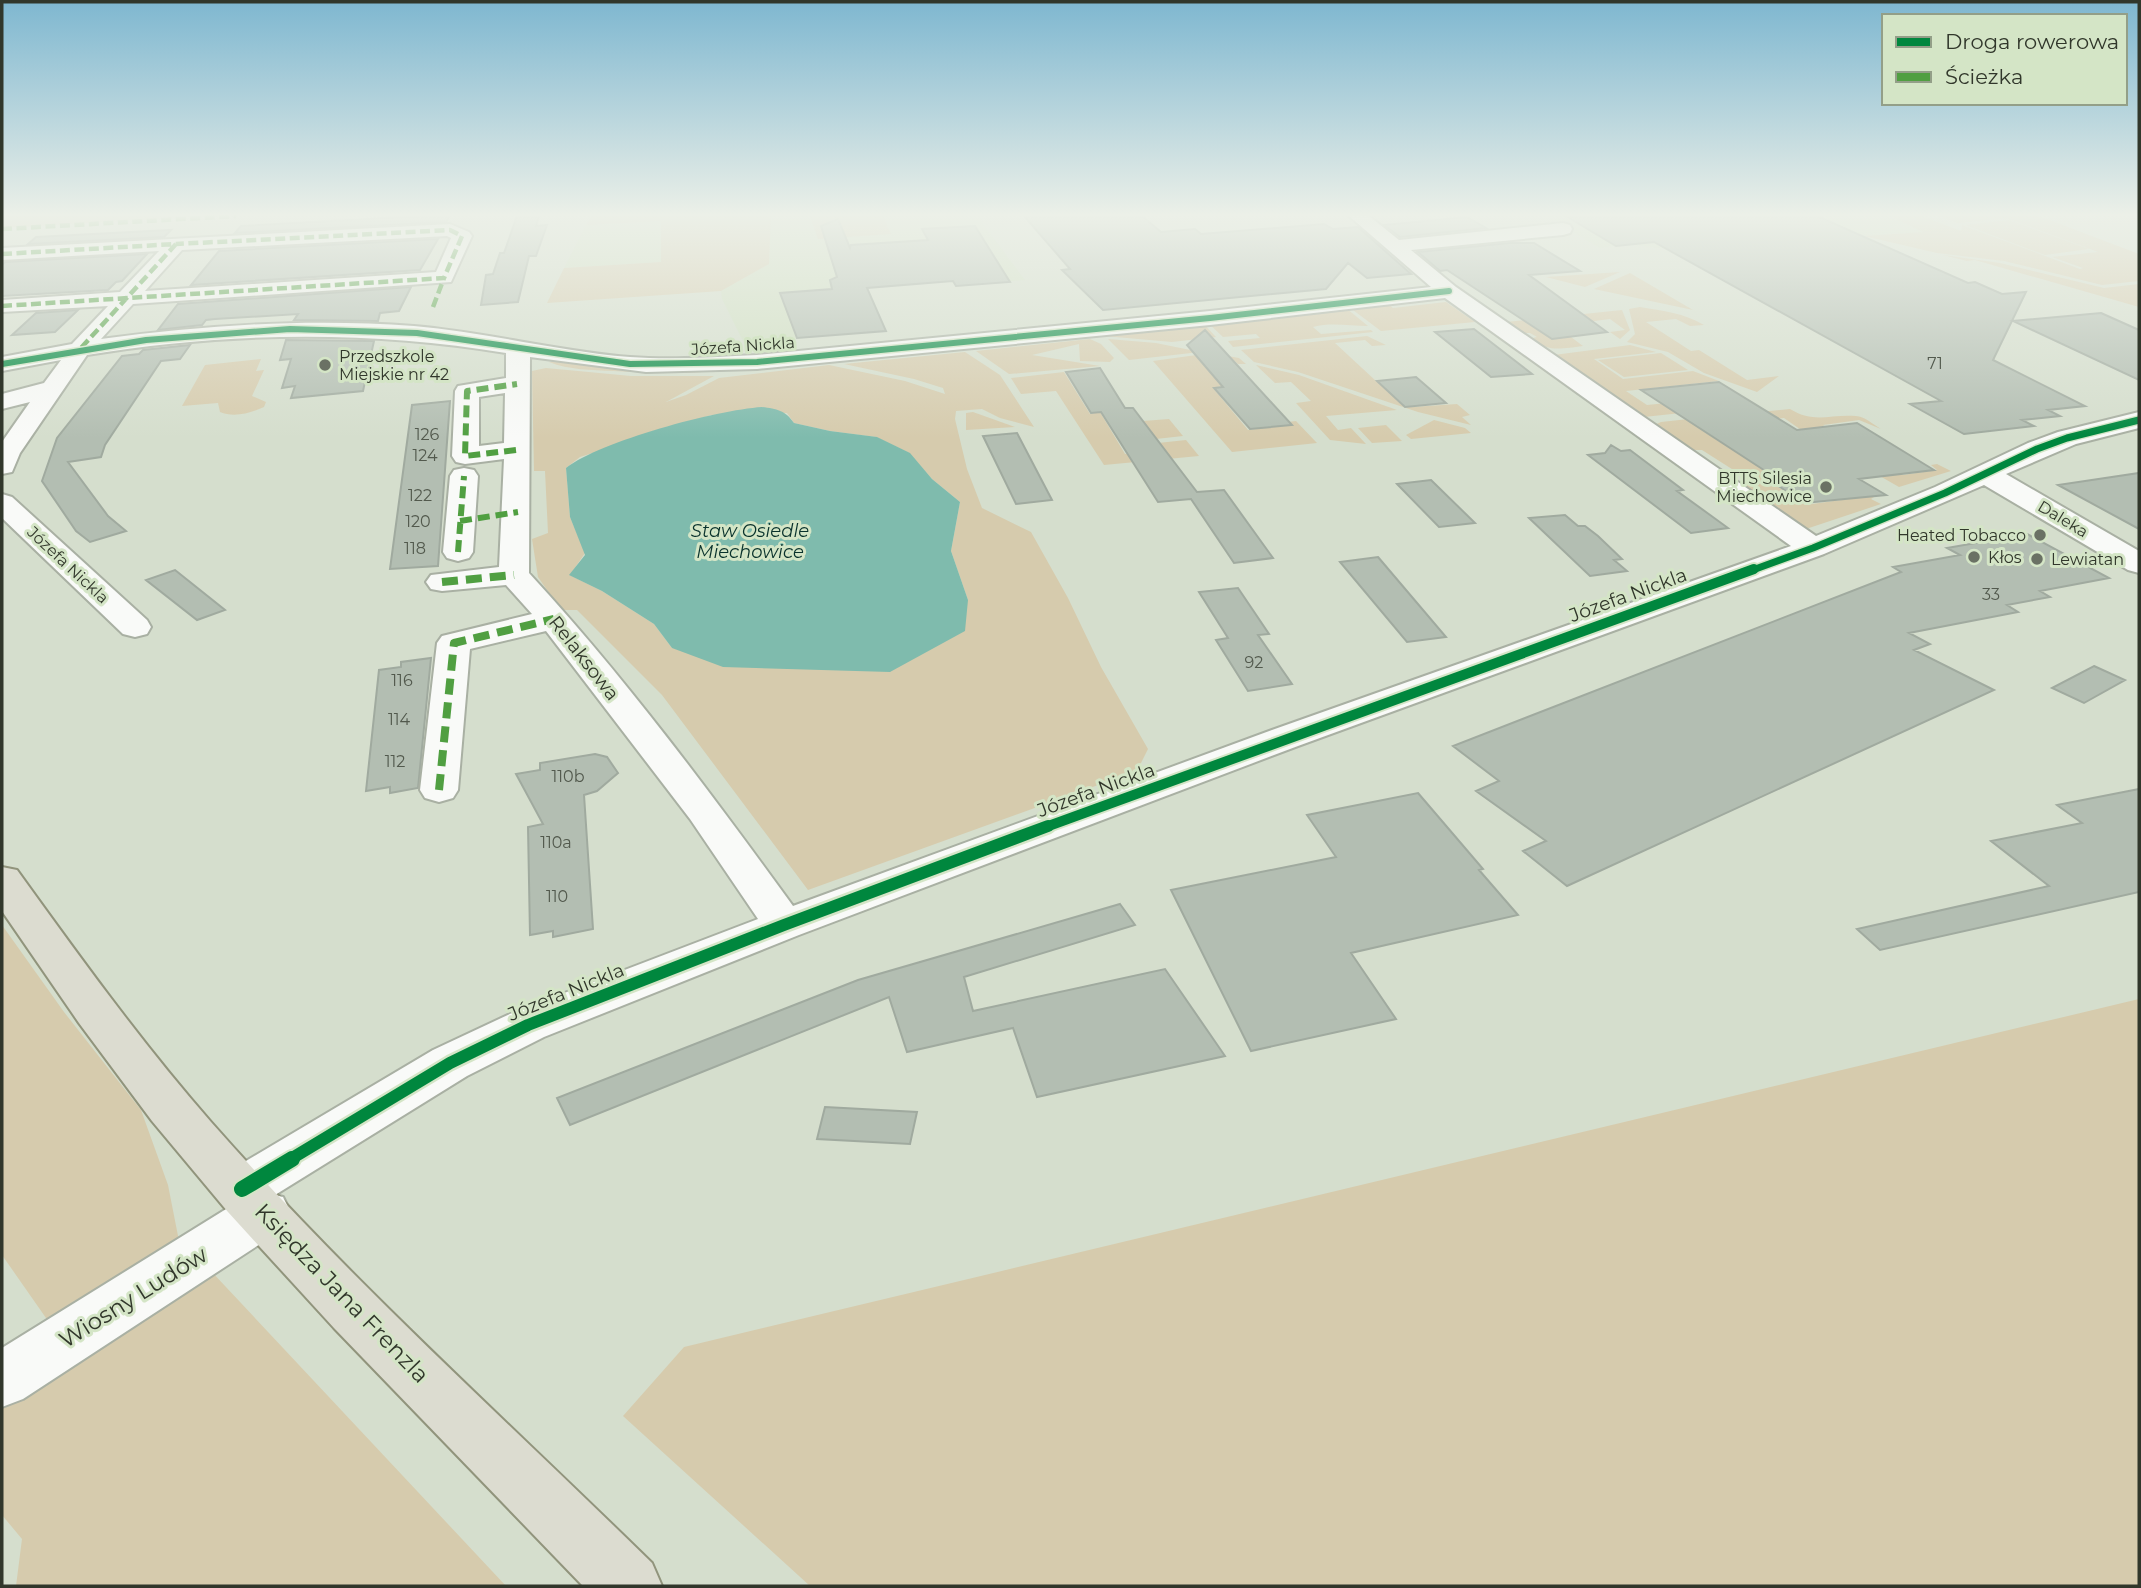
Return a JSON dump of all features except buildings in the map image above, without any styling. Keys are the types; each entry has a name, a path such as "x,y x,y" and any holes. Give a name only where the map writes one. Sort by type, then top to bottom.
{"main road":[{"name":"Księdza Jana Frenzla","path":"2,880 71,977 195,1138 253,1201 629,1586"}],"street":[{"path":"2,466 7,453 81,348 134,290"},
{"path":"2,306 261,290"},
{"path":"433,307 439,290"},
{"path":"1449,291 1813,548"},
{"name":"Józefa Nickla","path":"2,364 81,348 158,337 303,327 390,331 630,364 757,362 1210,318 1449,291"},
{"path":"442,582 514,575 518,512 518,349"},
{"path":"516,450 465,456 467,391 517,384"},
{"path":"2,402 54,388"},
{"name":"Józefa Nickla","path":"253,1201 450,1063 528,1025 784,925 1297,733 1813,548 1986,474 2037,449 2067,438 2139,420"},
{"name":"Daleka","path":"1986,474 2139,564"},
{"path":"457,552 464,476"},
{"name":"Józefa Nickla","path":"2,503 135,627"},
{"path":"460,521 518,512"},
{"name":"Relaksowa","path":"514,575 554,619 704,811 784,925"},
{"path":"439,790 454,643 554,619"},
{"name":"Wiosny Ludów","path":"2,1380 253,1201"}],"shaded area":[{"path":"553,290 723,290 721,291 547,303"},
{"path":"854,290 861,306 875,305 886,331 744,343 722,299 721,291"},
{"path":"1599,290 1659,290 1693,310"},
{"path":"2080,290 2139,290 2139,307"},
{"path":"1446,302 1475,322 1381,331 1349,307 1388,304 1393,308"},
{"path":"1640,307 1681,315 1704,325 1690,326 1676,319 1646,322 1691,351 1699,350 1747,380 1779,376 1757,392 1704,373 1668,352 1627,342 1635,334 1629,309"},
{"path":"1346,308 1368,326 1333,324 1313,327 1321,334 1373,332 1233,347 1228,341 1260,338 1256,334 1223,337 1206,321"},
{"path":"1622,310 1630,330 1620,339 1610,332 1625,330 1610,319 1540,328 1571,337 1583,346 1568,348 1543,346 1529,339 1537,337 1522,333 1506,322"},
{"path":"1201,321 1216,337 1172,342 1104,336 1101,332 1164,325 1169,330"},
{"path":"1367,336 1386,345 1372,346 1365,340 1335,343 1376,381 1382,380 1413,407 1457,404 1470,415 1462,417 1471,425 1418,412 1298,372 1254,362 1241,350"},
{"path":"1090,339 1101,344 1114,358 1110,362 1080,361 1079,344 1032,355 1100,366 1009,374 976,351"},
{"path":"1108,339 1156,343 1200,352 1129,360"},
{"path":"1630,345 1656,352 1594,359 1623,379 1693,371 1719,381 1626,391 1647,405 1667,403 1681,413 1644,417 1554,355"},
{"path":"965,352 1000,375 1034,427 1000,418 982,409 956,411 955,419 967,469 982,508 1031,532 1068,598 1101,667 1148,749 1137,771 808,890 662,695 577,610 561,610 538,577 532,539 548,533 545,471 534,471 532,371 546,368 631,376 714,376 666,402 719,378 829,365 905,381 945,394 943,388 914,379 844,364","holes":["787,413 794,423 876,437 909,453 932,479 960,502 951,551 968,600 672,648 654,624 602,591 570,575 585,553 570,517 566,468 580,457 711,415"]},
{"path":"1211,353 1239,358 1246,364 1238,364 1231,358 1200,361 1222,386 1213,388 1248,430 1282,426 1280,423 1296,421 1317,443 1232,452 1153,361"},
{"path":"1661,353 1688,370 1624,377 1598,360"},
{"path":"836,357 843,361 671,373 581,369 549,362 568,360"},
{"path":"261,359 256,371 264,370 252,396 266,402 264,407 231,415 220,412 218,403 182,406 205,365"},
{"path":"1256,365 1299,375 1397,410 1326,416 1338,430 1351,428 1366,444 1330,440 1296,403 1311,401 1291,382 1275,383"},
{"path":"1064,372 1090,414 1100,412 1125,454 1163,451 1158,443 1186,440 1199,456 1104,465 1056,391 1021,394 1011,378"},
{"path":"1790,409 1807,416 1859,416 1866,419 1881,429 1859,420 1823,425 1903,475 1937,470 1931,465 1937,464 1951,471 1899,487 1864,467 1847,465 1763,477 1805,505 1877,495 1871,499 1881,504 1800,531 1735,484 1746,478 1702,450 1684,450 1652,426 1661,422 1707,417 1700,429 1723,444 1807,434 1784,418 1761,420 1749,413"},
{"path":"973,412 1015,427 966,430 966,413"},
{"path":"1169,419 1183,436 1156,439 1143,421"},
{"path":"1434,420 1465,428 1471,433 1411,439 1406,435"},
{"path":"1386,425 1402,441 1372,443 1358,428"},
{"path":"2,925 64,1012 141,1110 168,1185 180,1246 53,1328 2,1255"},
{"path":"2139,999 2139,1586 810,1586 623,1416 684,1347"},
{"path":"210,1270 506,1586 16,1586 22,1539 2,1515 2,1400 136,1313"}],"water":[{"name":"Staw Osiedle Miechowice","path":"762,407 780,411 794,423 877,437 910,453 932,479 960,502 951,551 968,600 965,631 890,672 723,667 672,648 654,624 602,591 569,575 585,555 570,517 566,468 605,448 660,428 717,414"}],"marked path":[{"path":"81,348 134,290"},
{"path":"2,306 253,290"},
{"path":"433,307 439,290"},
{"path":"516,450 465,456 467,391 517,384"},
{"path":"458,552 464,476"},
{"path":"460,521 518,512"},
{"path":"442,582 514,575"},
{"path":"439,790 454,643 554,619"}],"cycle path":[{"path":"2,364 146,340 290,329 417,333 630,364 757,362 1210,318 1449,291"},
{"path":"242,1189 450,1063 528,1025 784,925 1285,738 1813,548 1945,493 2037,449 2067,438 2139,420"}],"place":[{"name":"Przedszkole Miejskie nr 42","path":"325,365"},
{"name":"BTTS Silesia Miechowice","path":"1826,487"},
{"name":"Heated Tobacco","path":"2040,535"},
{"name":"Kłos","path":"1974,557"},
{"name":"Lewiatan","path":"2037,559"}]}
